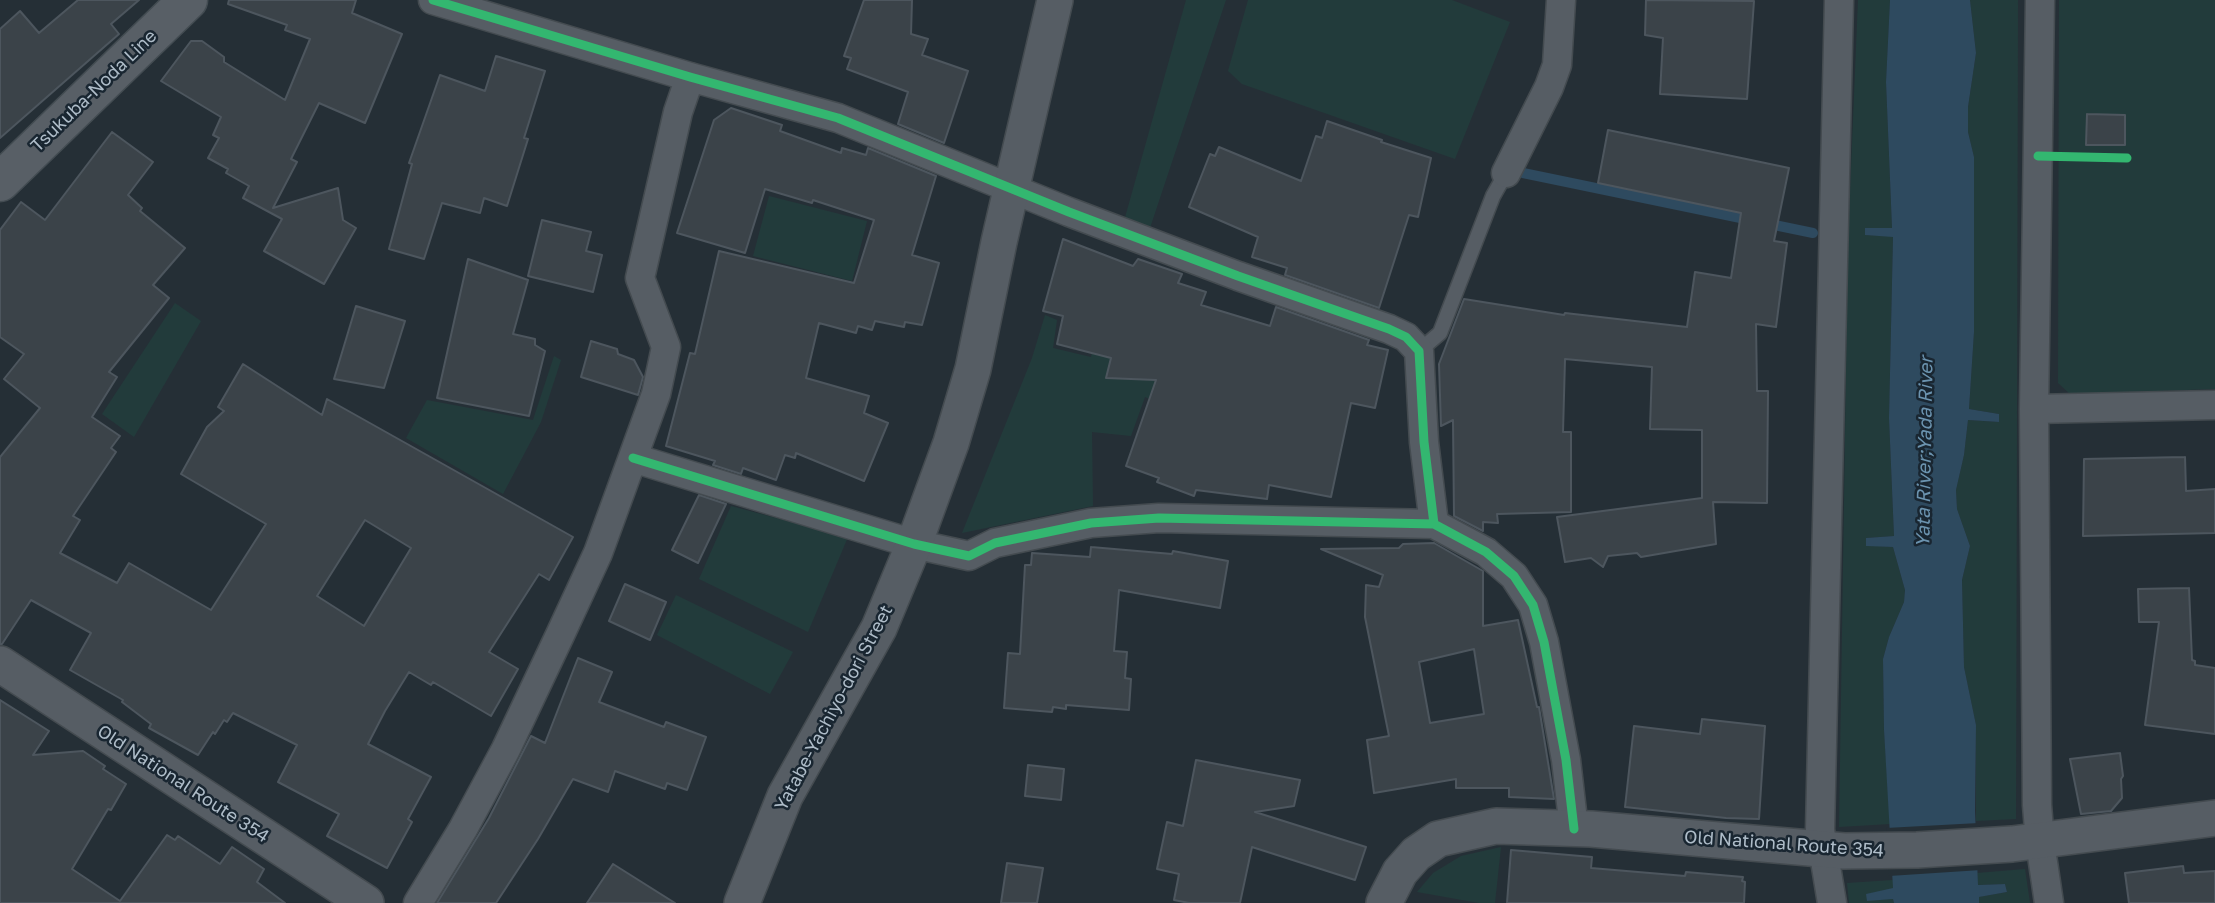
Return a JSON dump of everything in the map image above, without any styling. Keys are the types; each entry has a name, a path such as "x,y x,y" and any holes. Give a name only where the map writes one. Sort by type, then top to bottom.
{"main road":[{"name":"Tsukuba-Noda Line","path":"0,181 188,0"}],"street":[{"path":"433,0 838,118 1012,189 1406,337 1419,351 1424,442 1434,524"},
{"name":"Yatabe-Yachiyo-dori Street","path":"742,903 785,796 879,628 914,544 951,443 973,369 1055,0"},
{"path":"1506,173 1549,87 1557,65 1561,0"},
{"path":"1832,903 1833,850 1820,830 1839,0"},
{"path":"2040,0 2026,843 2049,903"},
{"path":"418,903 463,829 506,749 598,553 656,394 667,347 640,278 678,111 690,77"},
{"path":"2035,409 2215,405"},
{"path":"634,458 914,544 969,556 995,543 1091,523 1159,519 1434,524 1486,552 1514,576 1533,605 1545,642 1566,760 1574,829"},
{"name":"Old National Route 354","path":"0,664 366,903"},
{"name":"Old National Route 354","path":"1384,903 1400,872 1416,854 1438,839 1496,826 1574,829 1833,850 1917,850 2026,843 2215,818"}],"lane":[{"path":"1419,351 1440,333 1493,196 1506,173"}],"green space":[{"path":"1186,0 1226,0 1149,231 1124,221"},
{"path":"1248,0 1452,0 1510,22 1455,159 1242,84 1228,71"},
{"path":"1858,0 1890,0 1886,82 1892,228 1866,228 1865,235 1893,236 1889,418 1894,536 1866,538 1866,545 1893,547 1905,590 1904,602 1883,659 1890,824 1839,827 1848,240"},
{"path":"1970,0 2018,0 2016,819 1976,821 1976,725 1964,667 1962,580 1970,546 1957,509 1956,490 1968,420 1998,422 1999,414 1969,409 1974,332 1974,157 1968,132 1968,107 1976,53"},
{"path":"2059,0 2215,0 2215,389 2070,394 2058,383"},
{"path":"769,196 867,221 852,281 753,256"},
{"path":"175,303 201,321 134,437 102,414"},
{"path":"1045,315 1057,320 1053,348 1091,357 1093,348 1138,337 1179,411 1145,397 1131,436 1092,432 1093,506 962,533 1032,358"},
{"path":"554,356 561,360 541,422 503,494 406,438 427,400 533,420"},
{"path":"731,506 848,537 808,632 699,579"},
{"path":"676,595 793,652 770,694 657,635"},
{"path":"1501,847 1495,903 1479,903 1417,892 1433,873 1461,856"},
{"path":"2025,869 2030,903 1979,903 1978,897 2007,892 2005,884 1978,885 1977,873"},
{"path":"1893,880 1893,889 1866,895 1893,899 1894,903 1849,903 1847,883"}],"water":[{"name":"Yata River;Yada River","path":"1890,0 1970,0 1976,53 1968,107 1968,132 1974,157 1974,332 1969,409 1999,414 1999,422 1968,420 1956,490 1957,509 1970,546 1962,580 1964,667 1976,725 1978,885 2005,884 2007,892 1979,897 1979,903 1894,903 1893,899 1867,901 1866,894 1893,888 1883,659 1904,602 1905,590 1893,547 1866,546 1866,538 1894,536 1889,418 1893,237 1865,235 1865,228 1892,228 1886,82"}],"pier":[{"path":"1979,823 1981,870 1889,876 1886,828"}],"building":[{"path":"78,0 139,0 111,24 119,34 0,138 0,29 20,11 39,33"},
{"path":"229,0 356,0 352,13 402,34 365,123 319,103 291,159 297,162 273,208 338,188 343,220 356,228 324,284 264,251 282,219 243,198 249,186 226,173 228,169 208,158 219,138 213,135 221,117 161,81 191,41 202,41 224,57 224,62 285,100 310,39 285,30 287,25 228,4"},
{"path":"864,0 912,0 911,34 928,39 922,55 968,71 944,143 898,124 908,92 847,69 851,58 844,56"},
{"path":"1646,0 1754,1 1747,99 1660,94 1663,38 1645,35"},
{"path":"496,56 545,71 507,206 484,198 480,213 442,203 424,259 389,249 412,164 409,163 440,75 485,91"},
{"path":"731,108 782,125 780,131 841,153 842,148 866,155 868,148 936,176 912,255 939,263 922,325 905,322 904,327 875,321 872,330 858,326 856,333 819,323 806,378 869,396 864,413 888,423 864,481 796,453 795,458 785,455 776,480 743,468 741,474 713,465 715,461 666,446 690,353 695,354 719,251 854,283 874,220 813,200 812,203 765,189 745,253 677,233 714,120"},
{"path":"2087,114 2125,115 2125,145 2086,145"},
{"path":"1327,121 1431,158 1418,217 1409,215 1379,308 1285,275 1287,268 1252,257 1258,237 1189,207 1210,154 1215,156 1219,147 1301,181 1316,136 1322,138"},
{"path":"1608,130 1789,168 1774,241 1787,243 1776,327 1756,324 1757,391 1768,391 1767,503 1713,502 1716,544 1641,557 1637,553 1608,556 1603,567 1591,558 1565,562 1557,517 1702,498 1702,430 1650,429 1652,367 1565,359 1563,432 1571,432 1571,512 1497,514 1498,523 1483,522 1483,531 1454,516 1453,420 1441,426 1439,364 1464,299 1564,315 1687,327 1695,272 1731,278 1741,213 1598,183"},
{"path":"112,132 153,162 128,195 142,208 140,211 185,248 153,285 169,298 109,372 117,377 92,417 120,436 111,448 116,452 73,516 80,520 60,553 117,583 129,563 211,610 266,524 181,474 207,427 224,411 218,407 243,364 322,415 327,399 573,537 549,580 539,574 489,652 518,669 491,716 433,682 431,685 409,672 385,711 368,744 431,777 408,819 412,822 387,868 327,836 339,814 278,782 297,745 233,713 227,722 224,720 215,734 213,732 198,755 149,728 151,724 122,702 123,700 70,670 91,633 31,600 0,644 0,457 40,408 4,379 24,354 0,337 0,230 21,202 45,220","holes":["365,520 411,548 364,626 317,596"]},
{"path":"542,220 591,232 586,251 602,255 593,292 528,276"},
{"path":"1063,239 1133,266 1138,259 1182,274 1178,283 1206,292 1201,305 1270,326 1276,307 1369,340 1367,345 1388,350 1375,408 1351,403 1331,497 1269,485 1267,499 1196,490 1194,496 1157,482 1159,478 1126,466 1156,380 1106,378 1111,358 1057,344 1063,316 1043,311"},
{"path":"468,259 528,280 513,334 535,339 535,345 545,351 529,416 437,398"},
{"path":"356,306 405,321 384,388 334,379"},
{"path":"591,341 617,349 618,354 634,360 643,377 638,395 581,377"},
{"path":"2185,457 2186,491 2215,489 2215,533 2083,536 2084,459"},
{"path":"699,495 726,504 698,563 672,550"},
{"path":"1434,543 1483,571 1483,626 1518,620 1539,707 1554,799 1509,797 1509,788 1456,788 1456,779 1374,793 1367,740 1389,736 1365,617 1366,585 1379,587 1383,575 1321,549 1399,548 1403,544","holes":["1474,649 1484,714 1430,723 1419,662"]},
{"path":"1091,547 1172,554 1173,551 1228,561 1220,608 1119,590 1114,651 1127,652 1125,678 1131,679 1129,710 1066,705 1066,709 1053,707 1052,712 1004,708 1008,653 1020,654 1025,565 1031,565 1032,553 1090,557"},
{"path":"625,584 666,602 650,640 609,621"},
{"path":"2189,588 2192,660 2195,665 2215,668 2215,734 2145,725 2159,622 2139,622 2138,589"},
{"path":"578,658 612,672 599,702 664,727 666,722 706,737 687,790 667,783 665,789 615,771 608,792 573,779 496,903 437,903 489,818 531,736 545,743"},
{"path":"0,700 49,731 33,755 83,751 105,766 103,769 126,784 72,869 120,901 167,835 175,840 178,836 220,864 232,847 264,869 257,882 285,903 0,903"},
{"path":"1702,719 1765,726 1759,819 1625,807 1634,726 1700,734"},
{"path":"2120,753 2122,798 2111,811 2081,814 2070,759"},
{"path":"1196,760 1300,780 1294,806 1255,812 1366,847 1355,880 1252,847 1240,903 1189,903 1174,900 1179,874 1157,869 1167,822 1183,826"},
{"path":"1028,765 1064,769 1061,800 1025,796"},
{"path":"1511,850 1592,857 1591,868 1685,876 1686,872 1743,877 1744,903 1507,903"},
{"path":"1007,863 1043,868 1037,903 1001,903"},
{"path":"613,864 675,903 587,903"},
{"path":"2183,866 2184,873 2215,871 2215,903 2129,903 2125,873"}],"waterway":[{"path":"1523,173 1813,233"}],"cycle path":[{"path":"433,0 838,118 1069,212 1406,337 1419,351 1424,442 1434,524"},
{"path":"2038,156 2127,158"},
{"path":"633,458 914,544 969,556 995,543 1091,523 1159,518 1434,524 1486,552 1514,576 1533,605 1544,642 1566,760 1574,829"}]}
